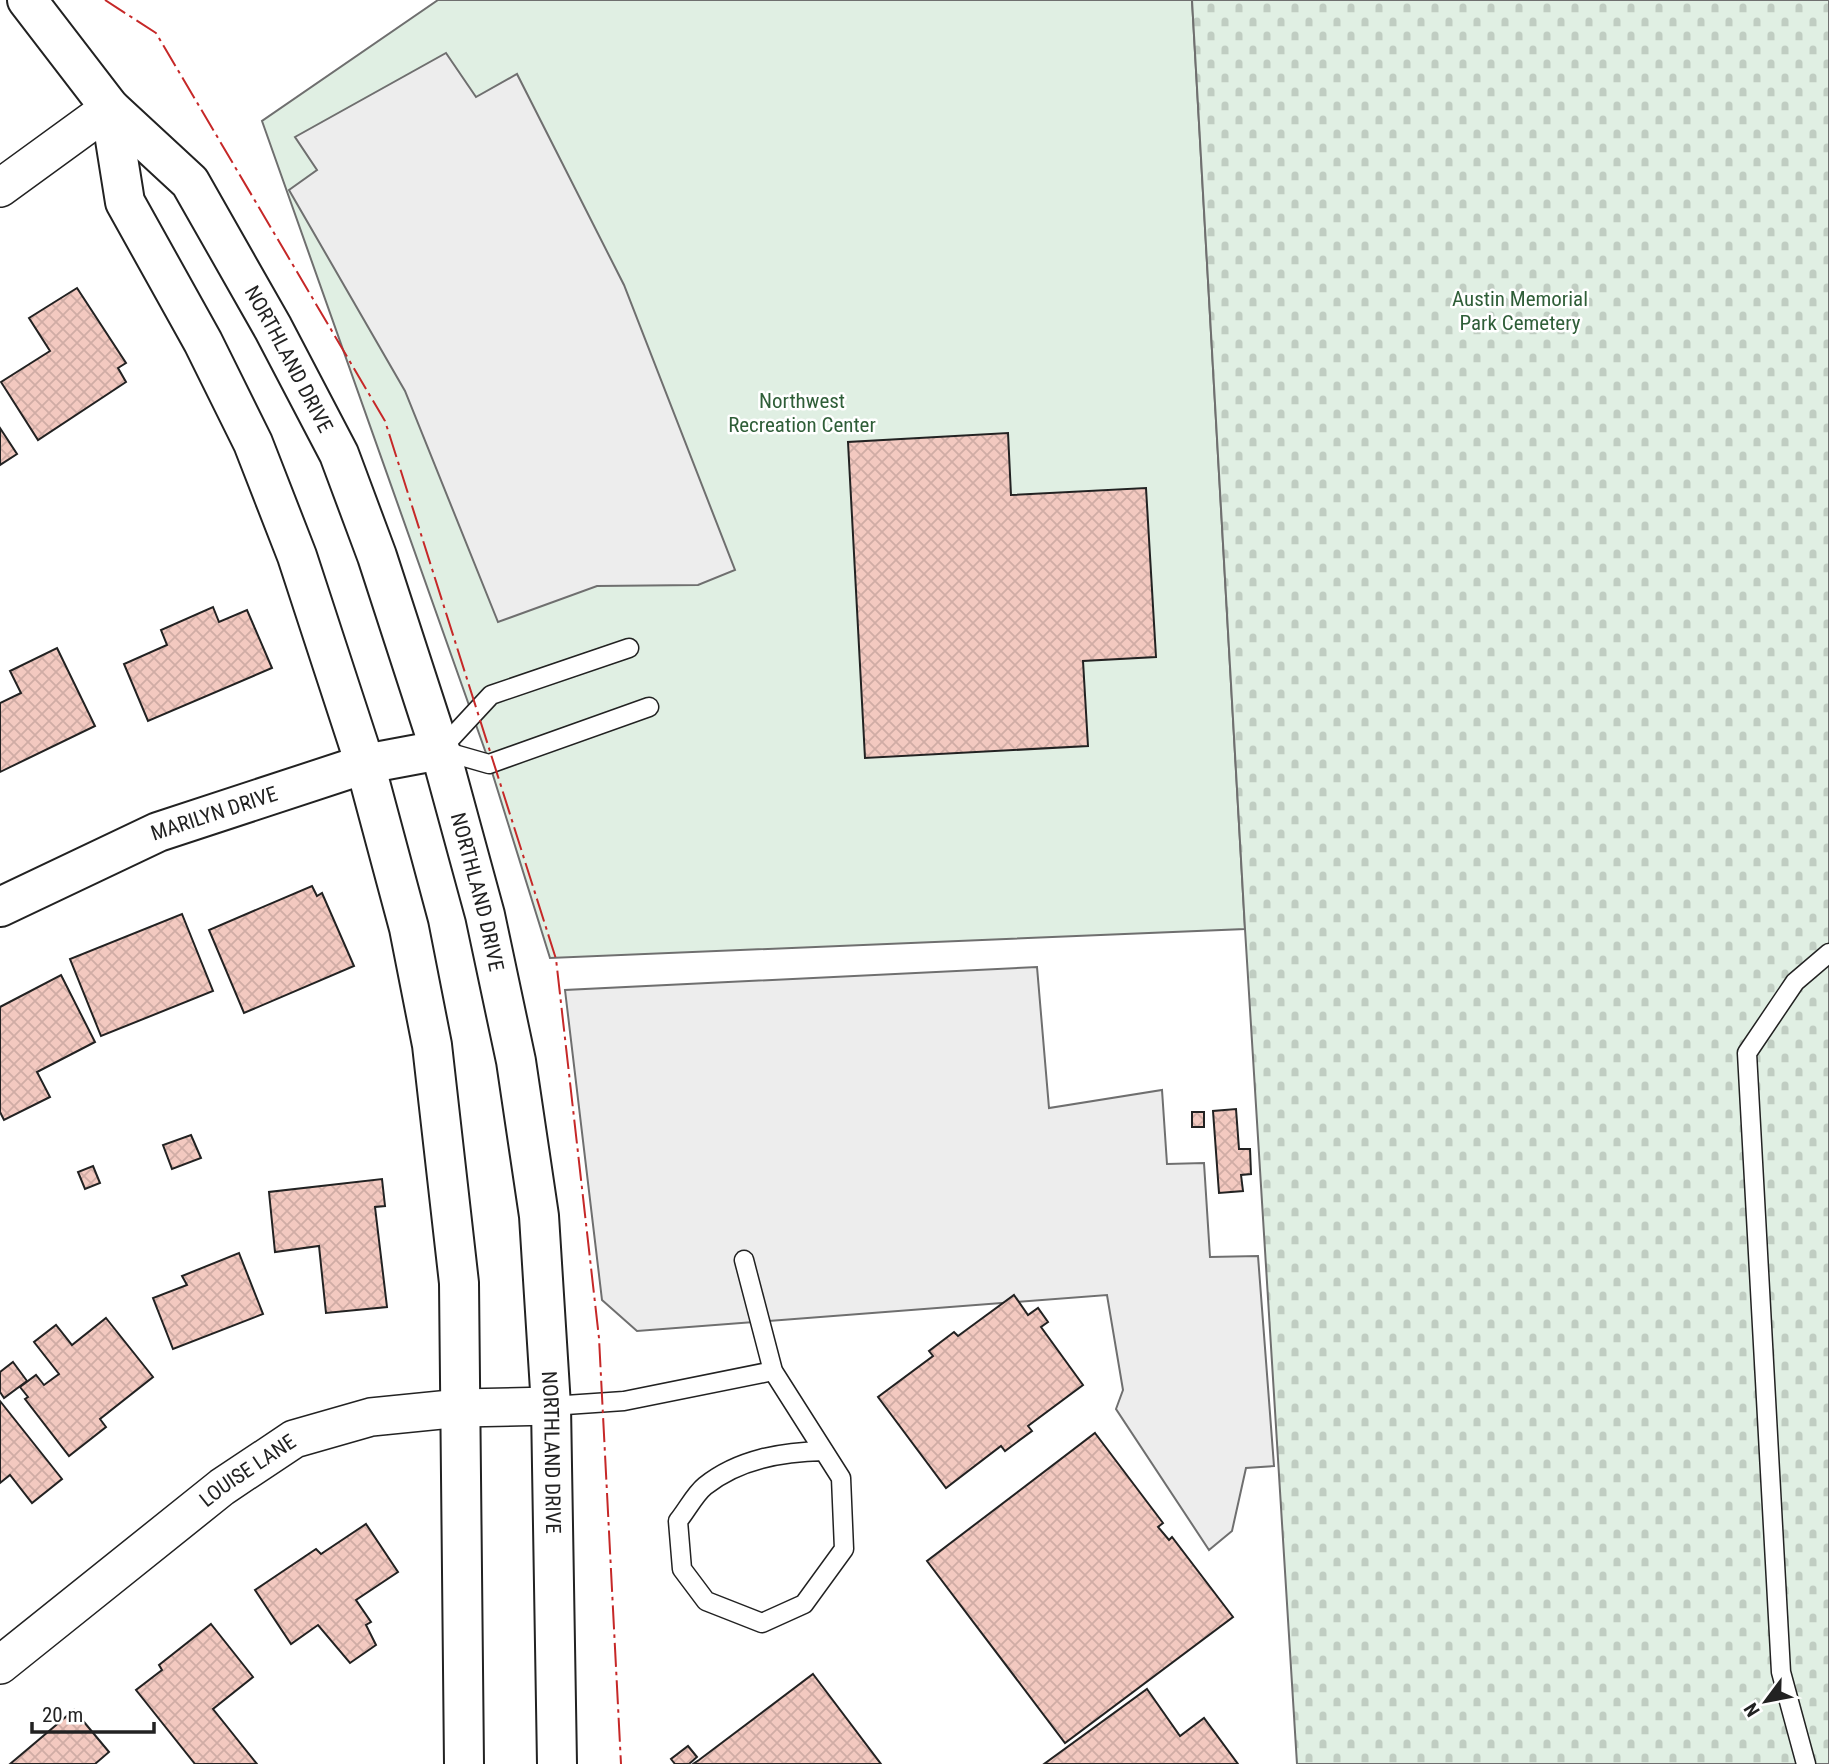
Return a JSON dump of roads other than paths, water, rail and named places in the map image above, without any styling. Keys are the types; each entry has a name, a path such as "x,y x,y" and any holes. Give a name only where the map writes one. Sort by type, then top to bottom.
{"main road":[{"name":"NORTHLAND DRIVE","path":"27,0 110,108 190,182 273,328 339,454 377,556 439,750 485,915 516,1061 539,1216 551,1406 557,1764"},
{"name":"NORTHLAND DRIVE","path":"110,108 125,202 203,342 253,443 297,556 365,765 409,928 432,1045 459,1283 464,1764"},
{"name":"MARILYN DRIVE","path":"0,907 158,832 365,765 439,750"}],"street":[{"path":"0,188 110,108"},
{"name":"LOUISE LANE","path":"0,1665 222,1487 293,1439 371,1418 461,1408 551,1406"}],"lane":[{"path":"629,649 491,695 439,750 489,764 649,707"},
{"path":"1806,1764 1781,1672 1747,1053 1795,982 1829,953"},
{"path":"744,1260 773,1371 824,1451 841,1478 844,1549 804,1604 762,1623 706,1601 682,1569 678,1521 704,1486 751,1460 798,1451 824,1451"},
{"path":"551,1406 624,1401 773,1371"}],"park label":[{"name":"Austin Memorial Park Cemetery","path":"1520,311"},
{"name":"Northwest Recreation Center","path":"802,413"}]}
